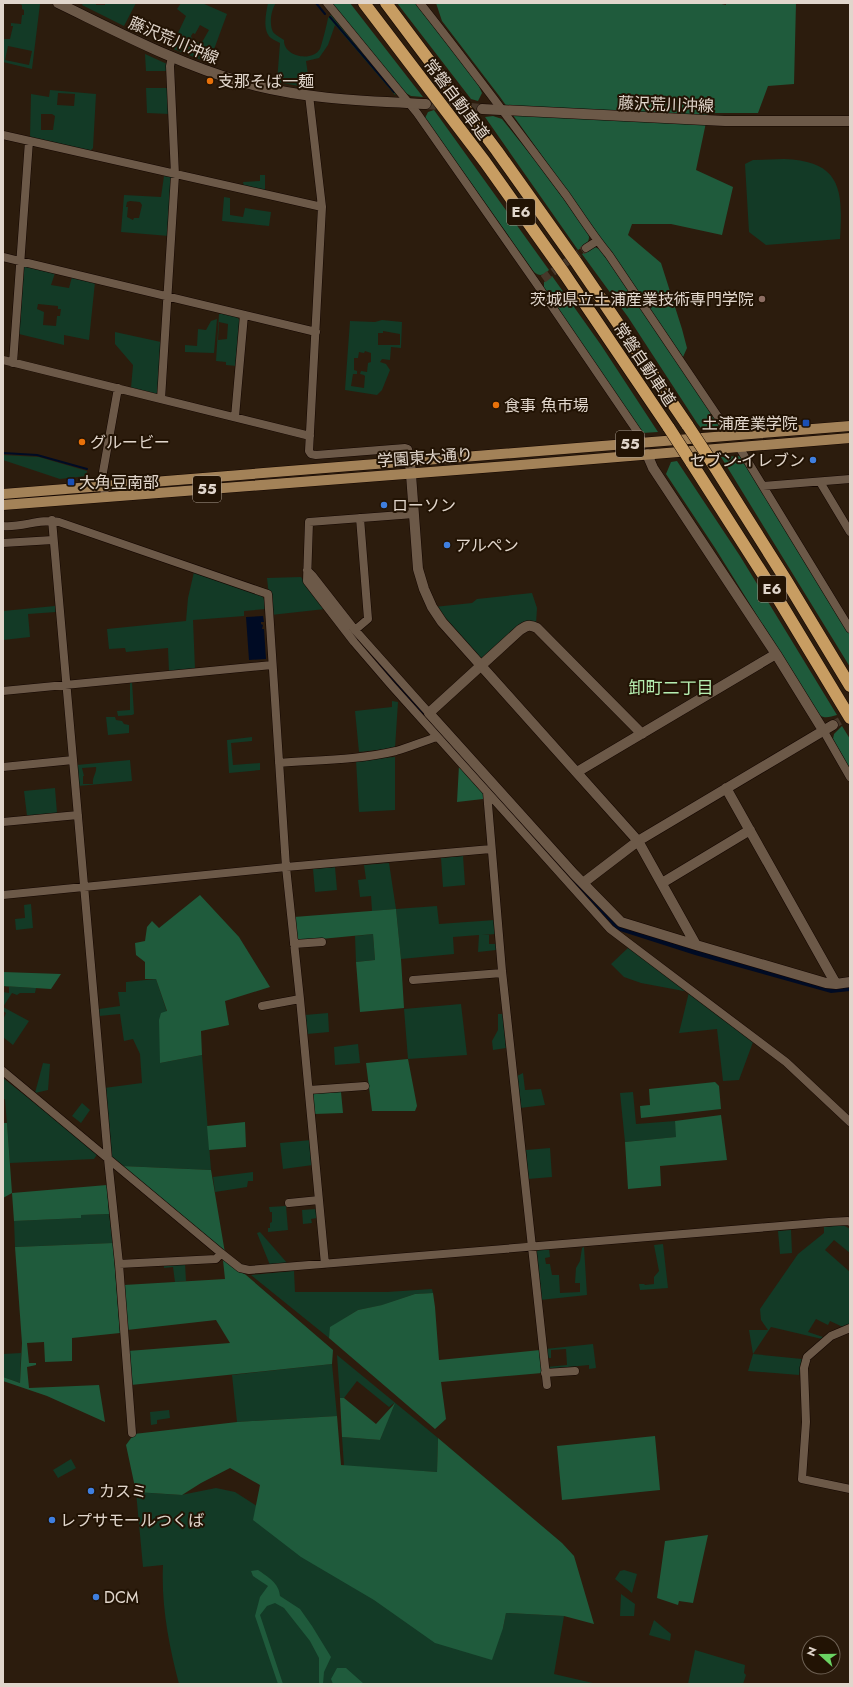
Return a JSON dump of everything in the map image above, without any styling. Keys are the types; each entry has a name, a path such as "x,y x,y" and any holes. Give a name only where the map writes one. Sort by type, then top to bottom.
{"highway":[{"name":"常磐自動車道","path":"364,3 485,162 564,273 691,462 771,587 850,718"},
{"name":"常磐自動車道","path":"386,3 497,151 572,255 711,461 786,580 850,686"}],"main road":[{"name":"学園東大通り","path":"3,494 850,426"},
{"name":"学園東大通り","path":"3,505 850,438"}],"street":[{"name":"藤沢荒川沖線","path":"58,3 172,57 242,82 309,95 426,104"},
{"path":"327,3 409,103 540,281 639,434 643,443"},
{"path":"420,3 481,81 566,196 597,241 609,255 731,436"},
{"path":"161,399 175,175 170,66 172,57"},
{"path":"309,95 322,207 309,451 311,454 316,454 408,449 418,568 424,589 432,607 442,622 480,666 638,841 696,945"},
{"name":"藤沢荒川沖線","path":"482,109 725,121 850,121"},
{"path":"3,135 322,207"},
{"path":"13,363 29,141"},
{"path":"586,248 597,241"},
{"path":"3,257 316,332"},
{"path":"235,417 244,315"},
{"path":"3,360 310,436"},
{"path":"105,497 103,472 118,388"},
{"path":"739,447 850,629"},
{"path":"518,453 519,465"},
{"path":"647,454 653,468 776,654 850,777"},
{"path":"763,486 850,479"},
{"path":"820,482 850,532"},
{"path":"414,514 309,522 306,570 307,581 349,637 610,929 786,1062 850,1122"},
{"path":"355,630 368,619 360,518"},
{"path":"52,520 108,1159 119,1264 132,1433"},
{"path":"3,526 52,520 268,594 286,867 325,1264"},
{"path":"3,543 53,540"},
{"path":"306,570 312,574 355,630 429,713 583,883 621,922 826,982 836,984 850,982"},
{"path":"429,713 520,630 526,626 532,626 537,628 642,734"},
{"path":"577,772 776,654"},
{"path":"3,691 272,665"},
{"path":"583,883 638,841 833,725"},
{"path":"279,763 374,754 397,750 437,737"},
{"path":"3,767 73,760"},
{"path":"726,788 836,984"},
{"path":"486,792 502,973 547,1385"},
{"path":"3,822 78,815"},
{"path":"662,883 750,830"},
{"path":"3,895 286,867 491,849"},
{"path":"294,944 322,942"},
{"path":"413,980 502,973"},
{"path":"262,1006 300,999"},
{"path":"3,1072 221,1254 240,1268 249,1270 849,1221"},
{"path":"309,1090 365,1086"},
{"path":"288,1203 319,1200"},
{"path":"119,1264 216,1259 221,1254"},
{"path":"850,1328 831,1336 807,1357 804,1368 806,1422 802,1479 850,1489"},
{"path":"545,1373 575,1371"}],"green space":[{"path":"18,3 40,4 32,69 3,62 3,39 10,39 13,26 11,26 11,23 21,24 22,15 24,15 22,5","holes":["8,46 32,51 29,65 5,60"]},
{"path":"83,3 105,5 105,3 136,3 124,26 82,5"},
{"path":"181,3 202,3 227,14 209,63 171,48 186,16 177,9","holes":["200,25 209,30 201,44 192,39 191,36 193,33 195,34"]},
{"path":"268,3 276,3 271,17 273,32 284,40 285,46 288,50 298,56 310,56 320,49 328,18 332,14 397,93 395,95 335,25 328,45 319,58 306,61 310,88 277,82 280,43 271,38 266,31 265,22"},
{"path":"330,3 350,3 423,97 411,96 404,92"},
{"path":"397,3 417,3 478,84 482,93 478,101 471,99"},
{"path":"436,3 717,3 726,5 726,3 796,3 794,84 768,86 758,113 708,113 696,170 733,187 722,235 671,224 632,224 628,235 661,263 687,348 683,357 586,217 500,97 442,21"},
{"path":"145,54 167,64 168,71 146,71"},
{"path":"146,88 168,88 170,114 147,113"},
{"path":"50,90 96,94 93,148 89,152 30,138 31,94 49,97","holes":["58,93 75,94 74,106 57,105","41,114 52,114 55,116 53,130 41,130"]},
{"path":"434,110 549,270 545,273 540,275 534,272 425,118 428,112"},
{"path":"493,116 502,119 538,164 587,231 589,240 578,250 485,117"},
{"path":"784,159 803,161 818,166 828,173 835,182 839,193 841,207 840,239 766,245 749,232 745,164 753,160"},
{"path":"260,175 265,175 265,192 244,187 243,182 260,181"},
{"path":"164,176 172,177 169,236 121,232 124,195 161,197","holes":["127,202 140,202 142,205 139,218 134,218 133,220 127,217"]},
{"path":"224,197 230,198 230,215 243,217 245,208 271,212 269,226 222,221"},
{"path":"595,247 607,257 717,420 719,426 701,428 697,423 628,317 582,254"},
{"path":"22,264 95,282 89,340 64,335 64,345 19,334","holes":["55,273 72,277 69,288 51,285","38,304 58,306 58,309 61,309 60,316 57,316 56,326 43,325 44,312 37,309"]},
{"path":"552,276 601,345 658,432 642,433 544,288 544,282"},
{"path":"219,314 234,315 240,321 237,366 226,365 226,362 216,361","holes":["219,322 228,324 227,339 218,340"]},
{"path":"217,319 214,353 185,352 185,345 197,346 198,329 206,330 211,321"},
{"path":"382,320 402,322 401,348 391,347 390,360 382,359 380,362 386,364 390,370 382,390 377,395 345,390 350,321 375,322","holes":["383,331 400,334 400,345 378,345 378,333 383,333","365,351 371,353 371,362 368,363 367,372 361,371 360,374 365,376 364,388 351,386 353,374 357,374 357,371 354,370 354,358 358,358 359,352 364,353"]},
{"path":"115,332 161,342 159,393 156,395 131,388 133,365 115,344"},
{"path":"3,455 39,457 87,471 86,476 60,479 3,460"},
{"path":"741,456 850,634 850,667 721,457"},
{"path":"677,461 740,556 837,715 825,717 819,715 715,548 666,474 671,462"},
{"path":"194,572 262,596 266,609 244,611 244,616 193,620 195,669 169,672 168,648 126,652 125,648 109,649 107,629 186,621 188,598"},
{"path":"301,577 325,609 271,615 267,578"},
{"path":"532,593 537,608 536,624 481,662 434,607 472,603 477,599"},
{"path":"55,606 56,612 28,614 30,637 3,640 3,611"},
{"path":"130,682 132,682 134,714 118,716 117,711 130,710"},
{"path":"392,701 398,702 395,748 359,752 355,711 392,707"},
{"path":"106,717 115,717 116,720 122,721 124,724 129,725 129,733 108,735"},
{"path":"842,726 850,739 850,769 833,739 834,734"},
{"path":"252,737 252,741 231,743 233,765 260,763 260,770 229,773 227,740"},
{"path":"395,757 395,810 359,812 356,760"},
{"path":"130,760 132,781 78,786 77,765","holes":["96,767 93,784 83,784 84,776 82,768"]},
{"path":"459,765 483,793 483,799 457,802"},
{"path":"55,788 57,813 27,816 24,791"},
{"path":"463,856 465,885 443,887 441,858"},
{"path":"389,863 396,909 372,911 371,896 360,897 358,880 366,879 364,865"},
{"path":"335,867 337,890 315,892 313,869"},
{"path":"200,895 239,937 270,987 225,1001 229,1025 201,1031 202,1055 160,1063 159,1020 161,1013 167,1011 156,979 145,979 145,962 136,955 135,943 145,941 147,927 152,921 159,928"},
{"path":"31,904 33,928 16,930 15,919 25,918 24,905"},
{"path":"437,906 439,924 495,920 496,934 482,935 489,935 489,944 496,944 496,950 478,952 479,935 453,937 454,954 401,959 396,909"},
{"path":"396,909 404,1008 360,1012 356,962 375,960 373,934 300,941 297,939 294,917"},
{"path":"373,934 375,960 356,962 355,936"},
{"path":"629,947 689,992 641,983 624,977 611,964"},
{"path":"3,972 61,974 51,989 3,986"},
{"path":"156,979 167,1012 160,1063 202,1055 211,1170 122,1166 111,1157 104,1088 142,1083 140,1054 133,1039 124,1041 120,1014 99,1016 99,1009 120,1006 118,992 126,992 126,982"},
{"path":"3,986 36,988 35,993 20,993 17,995 12,993 3,1007 3,992 9,993 9,987"},
{"path":"689,992 753,1042 739,1080 723,1081 717,1029 679,1033"},
{"path":"461,1004 467,1055 408,1059 404,1009"},
{"path":"3,1007 29,1021 13,1045 3,1037 3,1020 6,1013 3,1011"},
{"path":"328,1013 329,1032 307,1034 305,1015"},
{"path":"498,1014 504,1014 506,1048 493,1050 492,1041 498,1030"},
{"path":"358,1044 360,1063 335,1065 334,1047"},
{"path":"408,1059 417,1106 415,1111 372,1111 366,1063"},
{"path":"43,1063 50,1064 48,1090 35,1093"},
{"path":"523,1073 525,1090 541,1089 545,1105 520,1108 517,1076"},
{"path":"3,1078 98,1153 94,1159 10,1163 5,1099 3,1099"},
{"path":"715,1082 719,1086 721,1109 641,1118 640,1106 650,1105 649,1089"},
{"path":"341,1092 343,1113 314,1114 312,1093"},
{"path":"633,1092 636,1124 675,1121 677,1137 625,1142 620,1093"},
{"path":"82,1103 90,1110 81,1123 72,1116"},
{"path":"721,1115 727,1160 660,1166 661,1186 628,1189 625,1142 676,1137 675,1121"},
{"path":"245,1122 246,1147 209,1150 207,1126"},
{"path":"3,1123 7,1123 12,1193 3,1198"},
{"path":"311,1140 313,1165 283,1169 280,1143"},
{"path":"550,1148 552,1177 528,1179 526,1150"},
{"path":"122,1166 211,1170 225,1253"},
{"path":"253,1172 253,1181 248,1181 247,1187 215,1192 213,1177"},
{"path":"107,1185 109,1214 81,1215 81,1218 14,1221 12,1193"},
{"path":"286,1206 288,1230 268,1232 270,1223 272,1222 272,1212 270,1212 269,1207"},
{"path":"316,1209 317,1218 311,1219 312,1223 303,1224 302,1210"},
{"path":"109,1214 113,1243 15,1247 14,1221 80,1218 81,1215"},
{"path":"843,1225 850,1229 850,1253 834,1240 825,1250 850,1272 850,1325 843,1327 830,1321 828,1325 816,1319 808,1332 823,1337 822,1339 771,1327 753,1354 749,1330 768,1330 761,1320 760,1309 798,1254 824,1233 824,1227"},
{"path":"791,1230 792,1253 780,1254 778,1231"},
{"path":"260,1232 288,1264 270,1265 257,1233"},
{"path":"113,1243 120,1333 72,1338 72,1361 45,1362 44,1342 27,1343 29,1363 36,1363 36,1365 27,1367 29,1388 99,1385 105,1422 47,1396 3,1381 3,1377 20,1383 22,1343 15,1247"},
{"path":"663,1244 668,1288 640,1290 639,1284 654,1284 654,1277 659,1271 654,1245"},
{"path":"584,1247 587,1295 540,1300 536,1252 538,1250 549,1249 550,1257 545,1258 546,1264 550,1264 552,1275 559,1275 560,1293 580,1292 580,1283 575,1283 576,1268 580,1261 582,1248"},
{"path":"223,1260 246,1275 333,1350 332,1364 131,1385 128,1351 230,1343 216,1320 127,1330 124,1285 225,1279"},
{"path":"185,1263 186,1281 175,1282 173,1267 164,1268 164,1265"},
{"path":"294,1271 295,1292 387,1292 432,1289 433,1293 415,1294 383,1305 358,1310 331,1327 329,1338 251,1275"},
{"path":"433,1293 439,1360 540,1350 542,1373 441,1382 446,1419 435,1429 329,1338 330,1327 358,1310 382,1305 415,1294"},
{"path":"593,1344 596,1368 589,1369 589,1365 547,1369 547,1367 567,1365 566,1349 551,1350 551,1358 545,1358 545,1349"},
{"path":"21,1353 20,1383 3,1377 3,1354"},
{"path":"753,1354 802,1359 799,1375 748,1371"},
{"path":"337,1355 438,1438 437,1472 344,1466 342,1437 380,1440 394,1403 389,1407 357,1381 344,1398 340,1398"},
{"path":"332,1364 337,1416 237,1422 232,1375"},
{"path":"340,1398 344,1398 376,1424 395,1403 380,1440 342,1437"},
{"path":"169,1410 170,1418 157,1420 157,1424 151,1425 150,1412"},
{"path":"337,1416 341,1465 437,1472 438,1438 562,1543 574,1556 594,1624 564,1616 506,1613 503,1628 492,1660 435,1643 374,1600 301,1557 253,1520 260,1485 230,1468 182,1495 136,1492 126,1445 134,1434 237,1422"},
{"path":"655,1436 660,1490 562,1500 557,1446"},
{"path":"71,1459 76,1468 58,1478 53,1470"},
{"path":"216,1488 235,1492 288,1526 503,1628 506,1613 564,1616 554,1674 597,1684 179,1684 166,1625 163,1595 163,1565 143,1567 136,1492 181,1495"},
{"path":"708,1535 693,1603 679,1601 678,1605 657,1598 665,1541"},
{"path":"258,1570 278,1587 280,1596 300,1609 331,1657 324,1672 323,1684 319,1684 319,1658 310,1641 284,1608 275,1603 267,1606 260,1615 283,1684 278,1684 255,1616 260,1597 268,1586 253,1576 251,1571"},
{"path":"624,1570 637,1574 632,1593 615,1579 620,1571"},
{"path":"621,1594 635,1604 634,1616 620,1616"},
{"path":"654,1620 671,1634 670,1641 649,1635"},
{"path":"695,1650 745,1665 744,1673 746,1675 743,1684 688,1684"},
{"path":"337,1668 346,1668 364,1684 333,1684 331,1679"}],"water":[{"path":"314,581 614,922 850,986 850,991 831,993 695,955 617,930 362,647"},
{"path":"263,616 264,622 261,622 261,624 263,625 262,629 264,629 266,659 249,660 246,617"}],"waterway":[{"path":"316,3 325,14"},
{"path":"330,17 394,92"},
{"path":"3,453 37,455 87,469"}],"tunnel":[{"path":"426,104 482,109"},
{"path":"543,279 586,248"},
{"path":"833,725 850,715"}],"place":[{"name":"支那そば一麺","path":"210,81"},
{"name":"茨城県立土浦産業技術専門学院","path":"762,299"},
{"name":"食事 魚市場","path":"496,405"},
{"name":"土浦産業学院","path":"806,423"},
{"name":"グルービー","path":"82,442"},
{"name":"セブン-イレブン","path":"813,460"},
{"name":"大角豆南部","path":"71,482"},
{"name":"ローソン","path":"384,505"},
{"name":"アルペン","path":"447,545"},
{"name":"カスミ","path":"91,1491"},
{"name":"レプサモールつくば","path":"52,1520"},
{"name":"DCM","path":"96,1597"}],"district":[{"name":"卸町二丁目","path":"671,688"}]}
